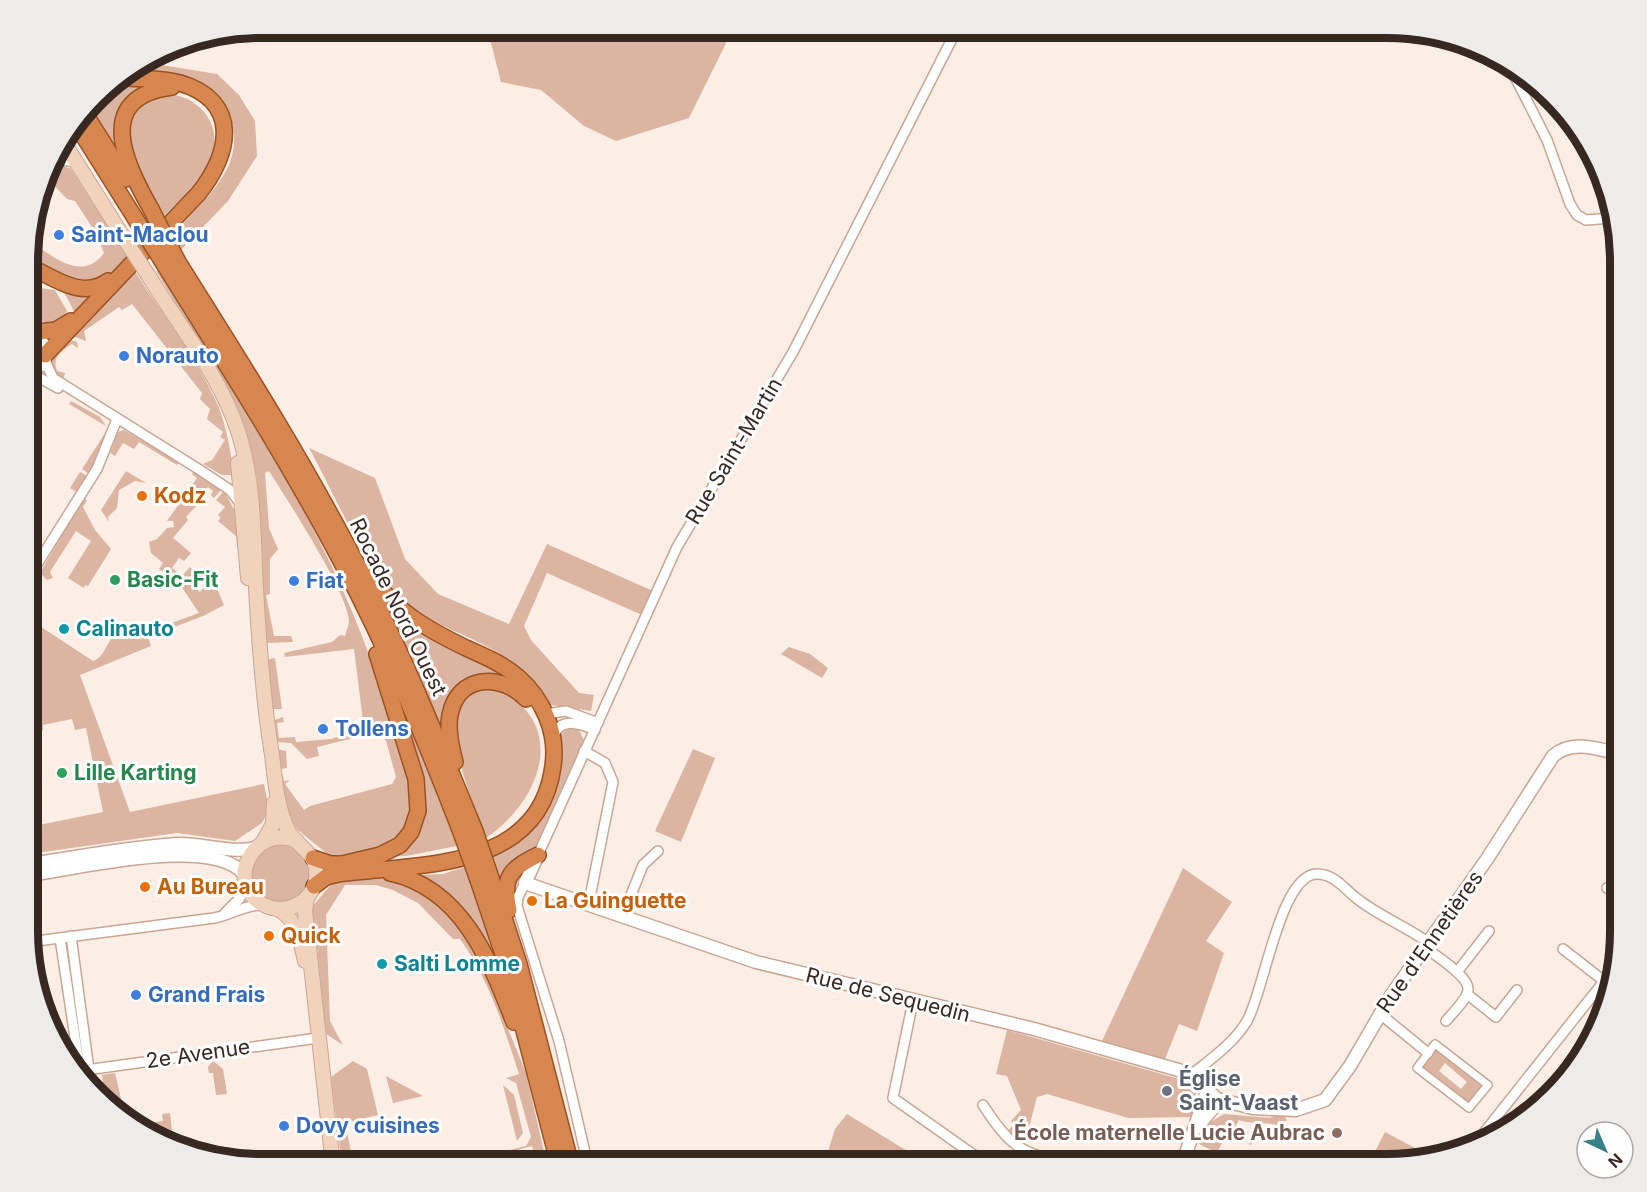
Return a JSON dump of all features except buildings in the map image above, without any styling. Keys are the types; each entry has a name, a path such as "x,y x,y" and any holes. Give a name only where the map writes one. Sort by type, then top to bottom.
{"highway":[{"path":"44,357 100,295 198,194 213,174 221,157 225,140 222,117 210,100 190,87 170,81 133,78"},
{"path":"144,213 124,157 121,141 123,122 133,104 148,93 163,88 190,87"},
{"path":"88,120 144,213 171,263"},
{"path":"80,130 144,213"},
{"name":"Rocade Nord Ouest","path":"171,263 274,418 332,519 368,587 428,716 484,878 519,964 548,1067 568,1154"},
{"name":"Rocade Nord Ouest","path":"171,263 341,562 468,833"},
{"path":"38,270 86,290 102,285 129,265"},
{"path":"38,330 63,327 100,295"},
{"path":"311,891 332,875 458,861 489,850 517,832 532,816 547,788 554,760 548,737 546,714 533,694 510,671 429,630 395,605 378,587 351,542 332,519"},
{"path":"339,864 380,855 400,845 415,824 419,800 416,779 382,668 341,562"},
{"path":"313,858 326,864 339,864 441,856 462,851 498,836 522,816 538,790 545,764 548,737 527,699 504,682 480,681 466,689 456,699 450,715 450,735 468,833"},
{"path":"538,855 514,868 508,877 507,900 537,1008 548,1067"},
{"path":"514,868 527,880"},
{"path":"378,871 404,877 426,887 445,899 461,916 506,1002 539,1082"},
{"name":"Rocade Nord Ouest","path":"484,878 556,1154"}],"main road":[{"path":"67,148 221,390 233,416 243,447 252,497 256,588 266,715 281,809 288,830 313,858 316,870 305,911 310,940 314,1001 332,1154"},
{"path":"200,357 230,427 241,484 259,716 275,813 273,824 248,858 245,877 251,895 263,905 278,909 288,916 295,926 314,1001"},
{"path":"259,845 280,837 297,842"},
{"path":"278,909 294,906 311,891"}],"street":[{"name":"Rue Saint-Martin","path":"527,880 677,547 790,358 952,38"},
{"path":"1517,80 1547,140 1572,208 1586,220 1605,219"},
{"path":"62,160 76,162"},
{"path":"38,334 44,341 44,357 52,376 200,470 233,494 243,511"},
{"path":"38,366 44,357"},
{"path":"38,377 103,410"},
{"path":"38,563 97,469 117,419"},
{"path":"200,470 241,484 252,497"},
{"path":"546,714 566,711 596,726"},
{"path":"548,737 566,723 596,726"},
{"name":"Rue d'Ennetières","path":"1222,1101 1281,1111 1302,1109 1320,1103 1341,1080 1379,1013 1428,945 1553,756 1565,748 1577,747 1610,752"},
{"path":"584,751 604,763 613,782 607,820 587,903"},
{"path":"38,863 172,844 191,844 234,851 259,845"},
{"path":"623,915 643,865 658,851"},
{"path":"38,874 183,855 227,861 245,877 235,904 214,918"},
{"path":"1191,1075 1234,1038 1247,1022 1261,990 1285,909 1295,888 1307,877 1316,874 1331,877 1376,912 1428,945 1467,982 1467,994 1446,1021"},
{"path":"527,880 518,897 517,906 559,1041 585,1154"},
{"name":"Rue de Sequedin","path":"527,880 748,960 1035,1029 1191,1075 1207,1091 1222,1101"},
{"path":"38,941 214,918 233,914 251,905 263,905"},
{"path":"1457,972 1489,931"},
{"path":"71,936 82,1065"},
{"path":"60,938 82,1064"},
{"path":"1563,949 1604,981"},
{"path":"1486,1130 1604,981"},
{"path":"1467,994 1496,1017 1517,990"},
{"path":"913,1001 893,1098 972,1154"},
{"path":"1379,1013 1428,1053"},
{"name":"2e Avenue","path":"87,1070 318,1038"},
{"path":"1435,1044 1488,1085 1469,1108 1417,1068 1428,1053 1435,1044"},
{"path":"1186,1154 1207,1091"},
{"path":"1193,1133 1222,1101"},
{"path":"983,1105 1005,1136 1030,1154"}],"shaded area":[{"path":"490,38 729,38 689,118 616,141 584,126 541,90 501,82"},
{"path":"155,64 217,74 239,95 255,121 257,156 228,201 181,250 173,235 221,180 232,157 233,128 222,101 212,91 200,82 185,77 139,74"},
{"path":"129,81 158,84 124,108 117,123 115,147 94,113"},
{"path":"168,94 188,99 204,112 212,126 214,141 212,155 205,169 185,195 163,217 136,165 129,130 134,115 146,103"},
{"path":"59,166 71,169 127,257 102,282 82,287 38,264 38,246 57,259 77,266 86,266 95,262 104,253 96,233 75,201 67,199 52,183"},
{"path":"133,269 190,354 219,408 234,472 232,475 222,475 203,464 212,460 225,440 220,437 223,432 207,419 210,409 200,399 202,393 132,304 122,310 119,307 84,331 86,341 70,335"},
{"path":"159,270 245,408 300,504 348,602 368,652 411,795 412,815 408,824 394,842 378,850 339,857 326,853 298,830 288,816 277,749 286,751 287,768 281,769 284,781 290,780 285,784 304,810 310,806 392,784 396,777 386,741 378,732 317,747 319,756 307,759 291,743 276,742 272,721 283,717 284,722 277,723 279,738 295,737 296,742 331,739 364,729 354,649 285,657 284,653 332,642 340,635 345,636 349,622 346,609 328,569 269,471 265,473 269,528 278,549 270,559 270,594 266,595 274,636 291,636 293,642 266,643 257,477 244,427 222,379 156,271"},
{"path":"41,275 102,287 74,312 62,291 53,285 41,282"},
{"path":"40,288 55,290 67,311 63,323 48,325 38,318"},
{"path":"64,341 77,342 78,348 72,344 58,355 57,371 65,373 64,377 60,378 53,368 53,359"},
{"path":"71,401 100,417 106,426 69,404"},
{"path":"107,430 98,458 89,474 82,469"},
{"path":"124,430 179,462 177,465 139,442 134,449 123,443 115,456 110,453 118,432"},
{"path":"309,448 375,478 405,559 438,594 509,624 547,544 653,591 642,615 547,573 524,626 531,640 579,693 594,695 591,711 550,705 506,658 422,614 399,597 386,584 362,548"},
{"path":"126,471 146,483 135,481 119,490 117,508 108,517 109,522 101,510"},
{"path":"80,472 87,476 76,492 70,488"},
{"path":"193,472 221,490 214,498 211,495 213,491 208,487 196,500 199,503 186,517 188,520 173,538 191,553 184,561 179,558 172,568 182,576 190,567 199,575 192,585 200,592 208,583 218,591 224,605 203,616 148,637 151,646 80,675 130,812 264,784 269,810 262,823 235,841 177,833 38,853 38,825 103,812 86,728 75,730 72,719 43,725 43,730 38,731 38,625 93,661 101,656 114,636 118,633 126,637 133,626 144,633 199,613 179,583 159,569 163,563 151,553 149,542 157,539 167,528 174,527 173,521 167,521 197,478 192,474"},
{"path":"224,491 237,515 240,547 237,547 236,536 218,521 221,518 218,515 225,507 216,500"},
{"path":"83,499 87,500 83,507 95,530 111,549 88,586 85,585 84,588 68,578 91,541 76,531 50,572 53,578 47,580 40,573"},
{"path":"378,596 497,668 524,689 465,684 446,739"},
{"path":"789,647 810,654 828,668 822,678 781,654"},
{"path":"275,658 282,709 272,709 266,660"},
{"path":"493,687 517,702 532,719 540,739 540,761 534,782 522,803 506,822 486,838 466,783 456,739 457,719 462,703 475,691"},
{"path":"395,690 457,846 389,857 420,824"},
{"path":"569,728 579,730 584,740 535,852 503,888 493,855 525,831 546,806 557,775 559,736"},
{"path":"693,749 715,758 681,842 655,831"},
{"path":"274,845 286,845 301,853 309,868 309,880 301,895 286,903 274,903 259,895 251,880 251,868 259,853"},
{"path":"465,867 503,976 475,929 417,875 443,874"},
{"path":"1183,868 1232,902 1206,941 1224,953 1197,1031 1179,1024 1165,1059 1102,1041"},
{"path":"375,877 412,886 451,913 479,958 526,1073 544,1154 534,1154 532,1146 510,1152 510,1154 495,1154 526,1146 531,1137 516,1083 506,1078 519,1074 487,987 470,954 460,939 453,939 418,903 393,890 376,885 345,885 326,915 330,1021 343,1045 326,1034 316,937 309,914 311,908 334,881"},
{"path":"1007,1030 1186,1081 1197,1087 1192,1117 1128,1118 1047,1094 1037,1097 1024,1147 1006,1133 1014,1124 1011,1121 1021,1110 1007,1076 996,1074"},
{"path":"1436,1049 1483,1085 1469,1103 1422,1068","holes":["1445,1063 1467,1082 1461,1089 1439,1071"]},
{"path":"213,1061 223,1069 227,1094 216,1095 213,1073 209,1073 208,1067"},
{"path":"353,1061 367,1069 378,1115 345,1123 352,1154 341,1154 331,1077"},
{"path":"115,1073 123,1106 104,1090 102,1075"},
{"path":"386,1076 423,1096 393,1103"},
{"path":"503,1085 514,1095 523,1133 517,1141"},
{"path":"170,1113 172,1131 164,1132 146,1123 163,1121 162,1114"},
{"path":"847,1114 912,1154 827,1154 835,1129"},
{"path":"1224,1114 1270,1118 1275,1115 1285,1117 1287,1120 1280,1126 1239,1120 1236,1125 1250,1133 1231,1125 1217,1153 1199,1144 1207,1124"},
{"path":"1264,1126 1274,1129 1270,1138 1257,1133 1251,1145 1249,1144 1256,1129"},
{"path":"1385,1132 1422,1152 1401,1154 1374,1154"}],"place":[{"name":"Saint-Maclou","path":"59,235"},
{"name":"Norauto","path":"124,356"},
{"name":"Kodz","path":"142,496"},
{"name":"Basic-Fit","path":"115,580"},
{"name":"Fiat","path":"294,581"},
{"name":"Calinauto","path":"64,629"},
{"name":"Tollens","path":"323,729"},
{"name":"Lille Karting","path":"62,773"},
{"name":"Au Bureau","path":"145,887"},
{"name":"La Guinguette","path":"532,901"},
{"name":"Quick","path":"269,936"},
{"name":"Salti Lomme","path":"382,964"},
{"name":"Grand Frais","path":"136,995"},
{"name":"Église Saint-Vaast","path":"1167,1091"},
{"name":"Dovy cuisines","path":"284,1126"},
{"name":"École maternelle Lucie Aubrac","path":"1337,1133"}]}
